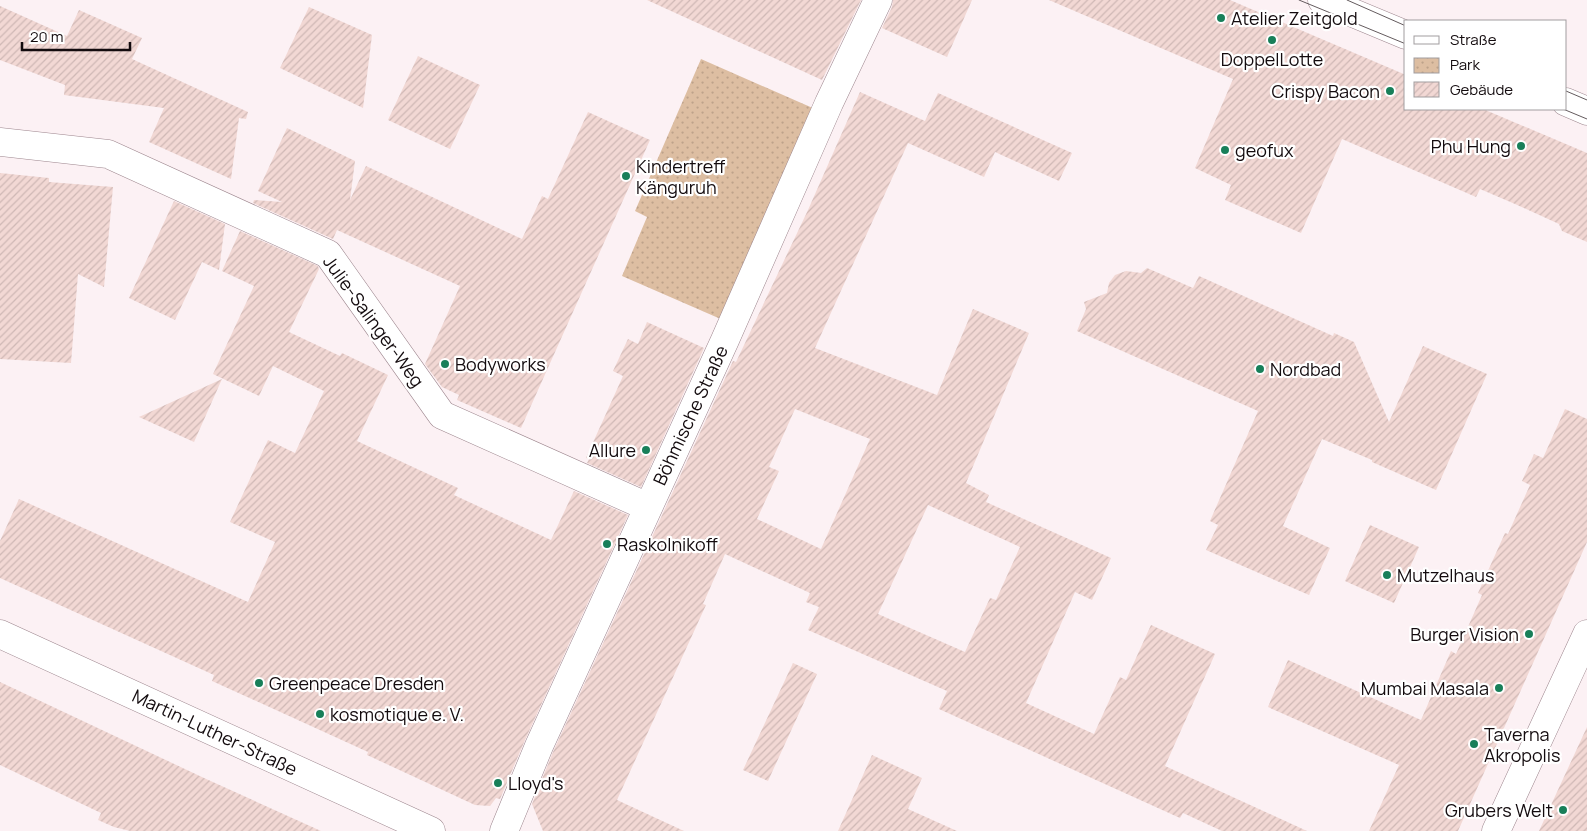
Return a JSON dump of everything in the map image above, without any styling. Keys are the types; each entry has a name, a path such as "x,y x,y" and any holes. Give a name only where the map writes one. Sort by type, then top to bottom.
{"street":[{"name":"Böhmische Straße","path":"504,831 539,746 725,340 829,103 878,0"},
{"path":"1322,0 1404,34"},
{"path":"1567,102 1587,111"},
{"name":"Julie-Salinger-Weg","path":"0,142 108,154 328,254 442,415 648,507"},
{"name":"Martin-Luther-Straße","path":"0,634 431,831"},
{"path":"1496,831 1587,634"}],"green space":[{"path":"701,59 815,109 723,320 622,276 647,217 635,211"}],"building":[{"path":"647,0 861,0 822,80"},
{"path":"893,0 972,0 947,57 882,28 892,7"},
{"path":"1049,0 1230,0 1404,74 1404,110 1485,110 1587,153 1587,242 1562,231 1559,224 1480,189 1476,197 1342,139 1301,233 1225,200 1231,185 1195,168 1233,79"},
{"path":"0,6 67,36 79,10 142,38 132,59 248,112 246,119 239,118 231,179 149,142 164,108 64,95 65,85 0,60"},
{"path":"309,7 372,35 363,108 280,68"},
{"path":"418,56 480,85 450,149 388,120"},
{"path":"860,92 925,121 938,93 1072,153 1059,181 995,152 984,177 908,143 815,348 937,395 973,309 1029,333 966,483 989,495 986,502 1111,558 1092,600 1075,592 1026,703 1094,734 1120,677 1126,680 1151,625 1215,654 1165,766 1307,831 1222,831 1183,813 1180,818 939,709 947,691 808,630 819,607 806,602 810,593 725,554 703,604 706,605 617,800 684,831 543,831 532,804 553,752 733,361 736,362 808,210","holes":["795,409 870,439 821,549 757,519 779,471 769,467","928,505 1020,547 996,600 990,598 965,652 878,614"]},
{"path":"588,112 650,140 521,428 457,400 459,395 442,387 425,364 460,286 337,230 333,239 253,203 254,200 282,202 258,191 287,128 355,161 350,200 366,166 522,239 542,196 548,199"},
{"path":"0,173 49,178 49,182 113,187 104,287 78,274 71,363 0,359"},
{"path":"174,201 225,224 219,270 202,262 175,320 129,298"},
{"path":"240,231 318,266 319,269 289,332 340,356 342,353 388,375 357,441 458,488 454,495 551,540 574,491 628,515 500,799 496,798 490,806 475,805 367,755 368,752 212,681 214,675 0,578 0,541 19,499 248,602 275,542 230,522 268,440 295,453 324,391 273,366 259,396 213,374 254,286 222,271"},
{"path":"1147,268 1193,288 1199,276 1333,336 1334,333 1354,342 1389,422 1423,346 1487,374 1436,490 1322,439 1283,526 1330,548 1309,595 1206,550 1218,525 1210,521 1258,411 1077,331 1086,309 1084,302 1107,293 1109,283 1115,275 1126,271 1141,273"},
{"path":"647,322 704,348 641,487 587,463 589,459 586,458 623,376 613,371 628,339 638,344"},
{"path":"222,379 194,442 139,417"},
{"path":"1565,409 1587,419 1587,542 1458,831 1369,831 1399,765 1268,707 1288,660 1421,720 1451,651 1456,654 1482,595 1478,593 1505,533 1508,534 1530,485 1522,481 1534,454 1543,458"},
{"path":"1370,525 1419,547 1394,603 1345,581"},
{"path":"793,663 817,674 768,781 743,770"},
{"path":"0,682 321,831 130,831 98,820 101,813 0,765"},
{"path":"1587,727 1587,831 1539,831"},
{"path":"872,755 922,778 908,809 957,831 838,831"}],"tram line":[{"path":"1299,0 1404,43"},
{"path":"1347,0 1404,25"},
{"path":"1567,91 1587,100"},
{"path":"1565,110 1587,119"}],"place":[{"name":"Atelier Zeitgold","path":"1221,18"},
{"name":"DoppelLotte","path":"1272,40"},
{"name":"Crispy Bacon","path":"1390,91"},
{"name":"Phu Hung","path":"1521,146"},
{"name":"geofux","path":"1225,150"},
{"name":"Kindertreff Känguruh","path":"626,176"},
{"name":"Bodyworks","path":"445,364"},
{"name":"Nordbad","path":"1260,369"},
{"name":"Allure","path":"646,450"},
{"name":"Raskolnikoff","path":"607,544"},
{"name":"Mutzelhaus","path":"1387,575"},
{"name":"Burger Vision","path":"1529,634"},
{"name":"Greenpeace Dresden","path":"259,683"},
{"name":"Mumbai Masala","path":"1499,688"},
{"name":"kosmotique e. V.","path":"320,714"},
{"name":"Taverna Akropolis","path":"1474,744"},
{"name":"Lloyd's","path":"498,783"},
{"name":"Grubers Welt","path":"1563,810"}]}
